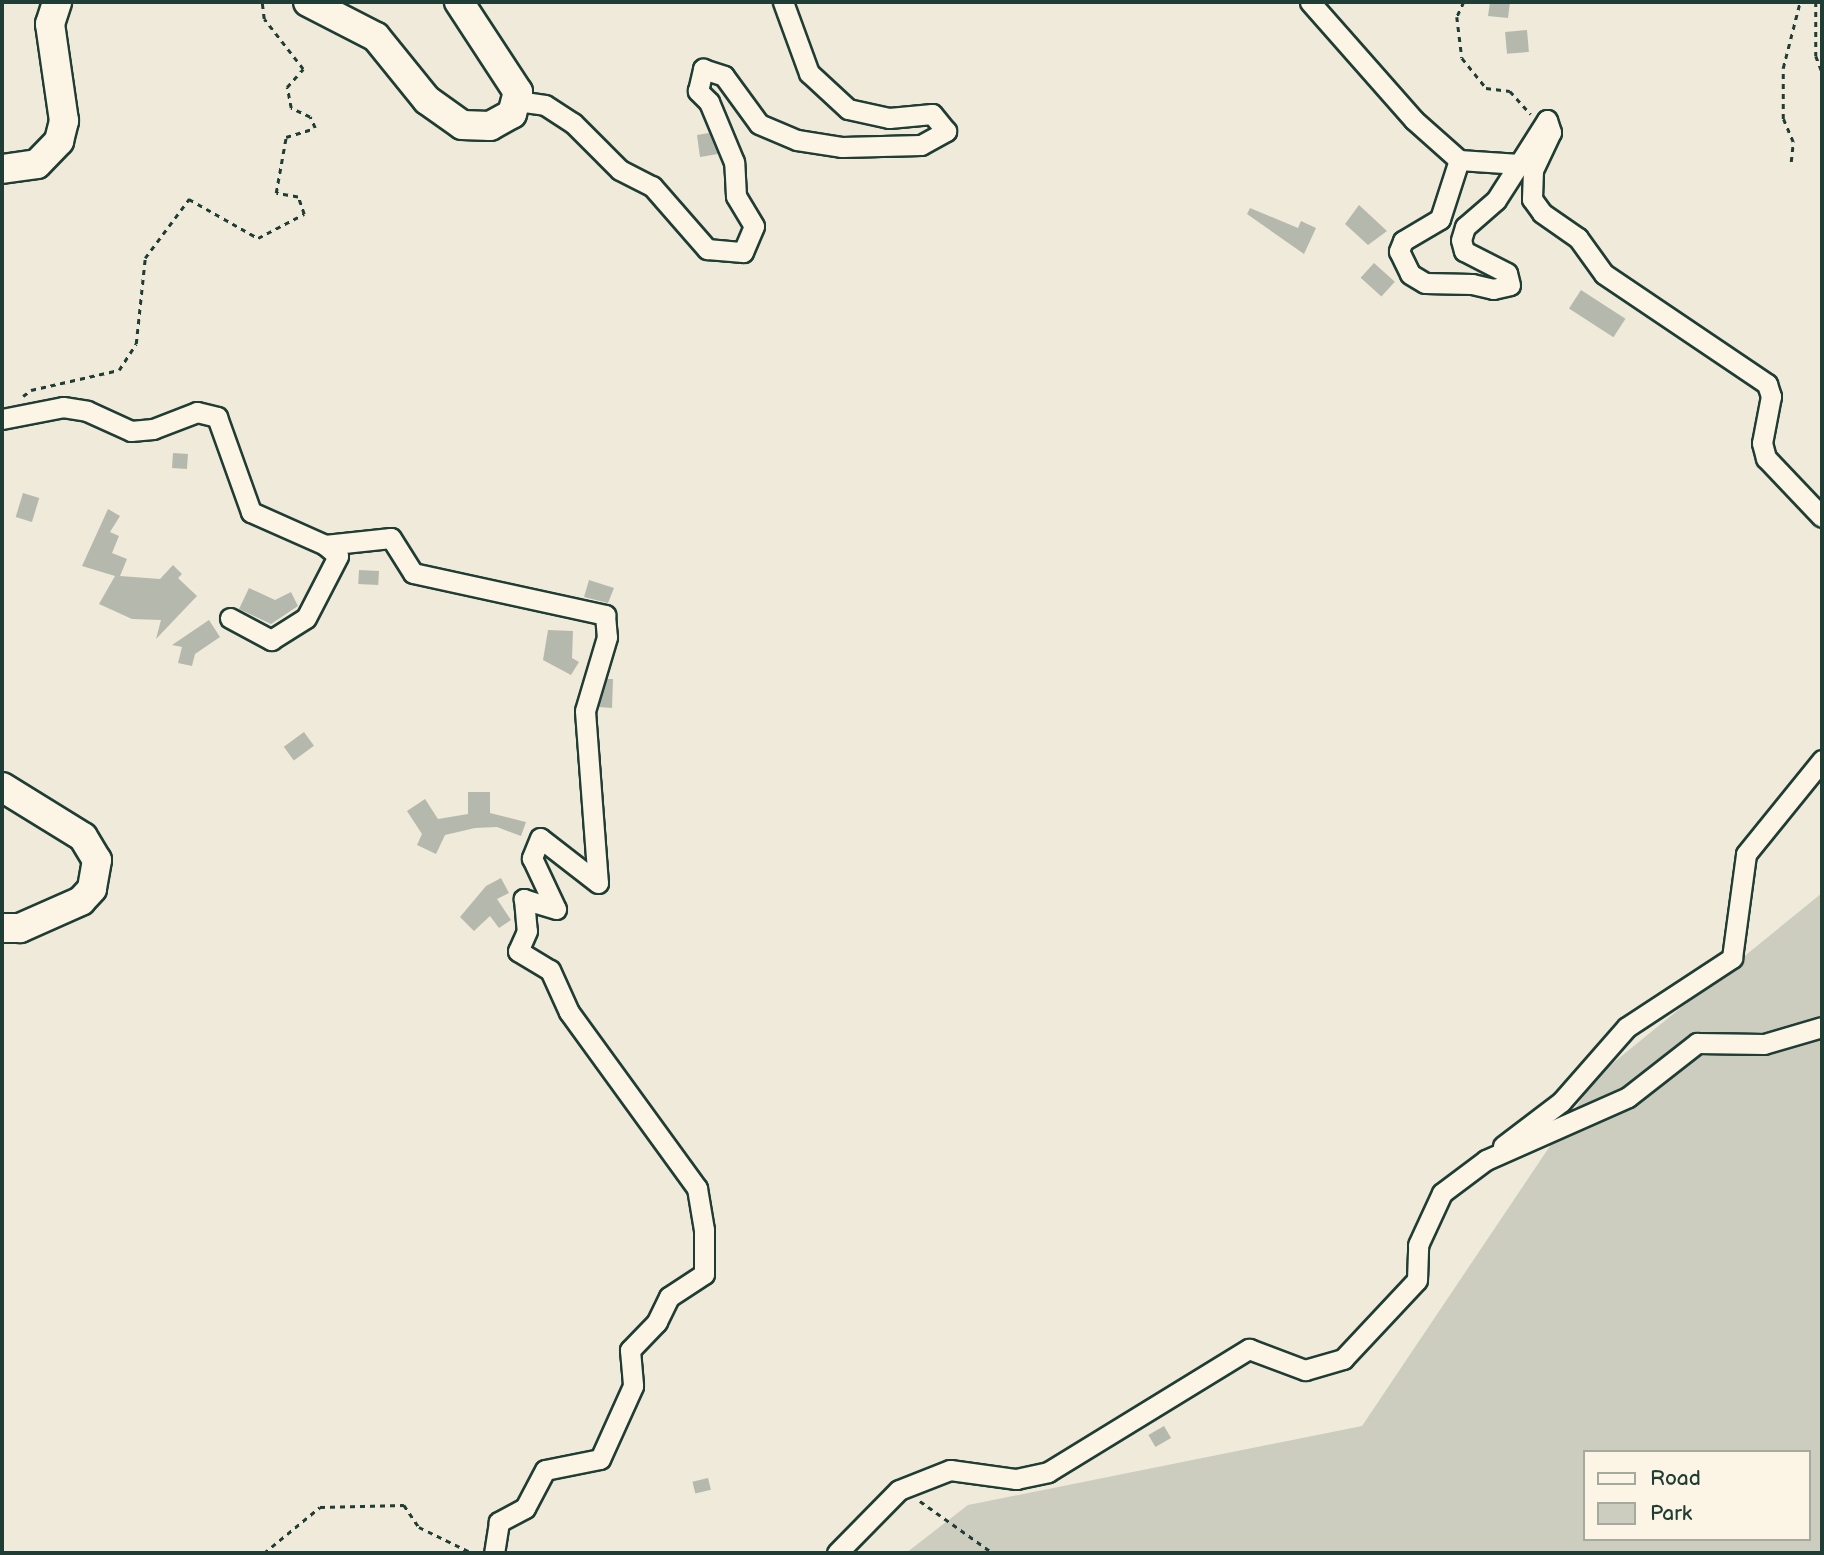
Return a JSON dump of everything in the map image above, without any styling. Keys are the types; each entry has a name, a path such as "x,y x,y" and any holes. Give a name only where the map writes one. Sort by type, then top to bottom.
{"main road":[{"path":"2,169 37,164 59,141 64,121 50,24 57,2"},
{"path":"308,2 376,37 427,100 462,125 502,122 517,101 514,80 459,2"},
{"path":"2,787 83,837 97,860 92,889 81,901 20,928 2,928"}],"street":[{"path":"517,101 545,105 573,123 620,170 652,186 707,249 743,252 754,226 736,196 734,162 709,102 698,91 703,69 724,76 759,124 797,141 842,147 921,145 946,131 932,114 889,118 848,109 809,74 783,2"},
{"path":"1310,2 1414,120 1459,160 1519,163"},
{"path":"1459,160 1440,219 1403,241 1399,251 1410,274 1425,283 1472,284 1493,289 1510,285 1507,273 1464,251 1461,240 1465,227 1496,200 1547,120"},
{"path":"1547,120 1551,132 1533,170 1532,199 1542,213 1578,238 1604,274 1767,384 1771,396 1762,443 1766,458 1822,517"},
{"path":"2,419 63,407 87,411 131,431 197,412 217,417 251,512 325,545 338,556 306,618 271,640 230,618"},
{"path":"325,545 391,538 413,573 606,615 607,637 585,711 598,883 540,838 532,858 556,909 524,899 527,931 517,951 550,970 569,1012 697,1188 704,1230 704,1274 669,1297 657,1322 630,1350 633,1386 600,1459 545,1470 525,1508 499,1522 495,1553"},
{"path":"837,1553 899,1490 950,1470 1016,1479 1048,1472 1250,1349 1305,1370 1343,1359 1417,1280 1418,1245 1442,1193 1562,1102 1627,1027 1732,958 1746,854 1822,760"},
{"path":"1486,1160 1628,1097 1696,1043 1764,1044 1822,1027"}],"path":[{"path":"21,397 31,390 119,370 136,344 145,258 190,199 258,238 304,214 298,197 276,194 285,137 315,128 310,117 291,108 287,87 303,69 264,19 262,2"},
{"path":"1464,2 1457,17 1462,58 1486,88 1510,91 1533,116 1547,120"},
{"path":"1791,162 1793,142 1783,119 1783,68 1800,2"},
{"path":"1816,2 1816,55 1822,72"},
{"path":"899,1490 929,1506 993,1553"},
{"path":"264,1553 320,1507 404,1505 419,1527 472,1553"}],"green space":[{"path":"1822,893 1822,1553 906,1553 968,1505 1362,1426 1597,1076"}],"building":[{"path":"1490,2 1510,2 1508,18 1488,16"},
{"path":"1527,30 1529,52 1507,54 1505,32"},
{"path":"709,133 718,154 700,157 697,135"},
{"path":"1359,205 1387,231 1368,245 1345,224"},
{"path":"1250,208 1298,228 1301,221 1316,228 1304,254 1247,214"},
{"path":"1374,263 1395,282 1381,297 1361,278"},
{"path":"1581,290 1625,319 1613,337 1569,308"},
{"path":"173,453 188,454 187,469 172,468"},
{"path":"23,493 39,498 32,522 16,517"},
{"path":"108,509 120,516 110,532 119,536 112,553 127,559 120,576 160,579 173,565 182,574 178,578 197,596 156,639 161,620 132,619 99,604 115,576 82,566"},
{"path":"359,570 379,571 378,585 358,584"},
{"path":"589,580 614,588 608,603 584,597"},
{"path":"249,588 275,600 291,592 298,606 271,624 239,609"},
{"path":"209,620 220,637 195,654 192,666 178,663 182,647 172,645"},
{"path":"548,630 573,631 572,658 579,662 571,675 543,660"},
{"path":"607,679 613,679 612,708 599,707"},
{"path":"304,732 314,746 294,760 284,747"},
{"path":"468,792 490,792 490,813 526,822 521,836 497,827 475,828 445,835 436,854 417,845 422,834 407,811 425,799 438,819 468,814"},
{"path":"501,878 509,893 497,899 511,920 499,928 490,916 474,931 460,917 486,886"},
{"path":"1164,1426 1171,1438 1155,1447 1148,1435"},
{"path":"708,1478 711,1490 695,1494 692,1482"}]}
